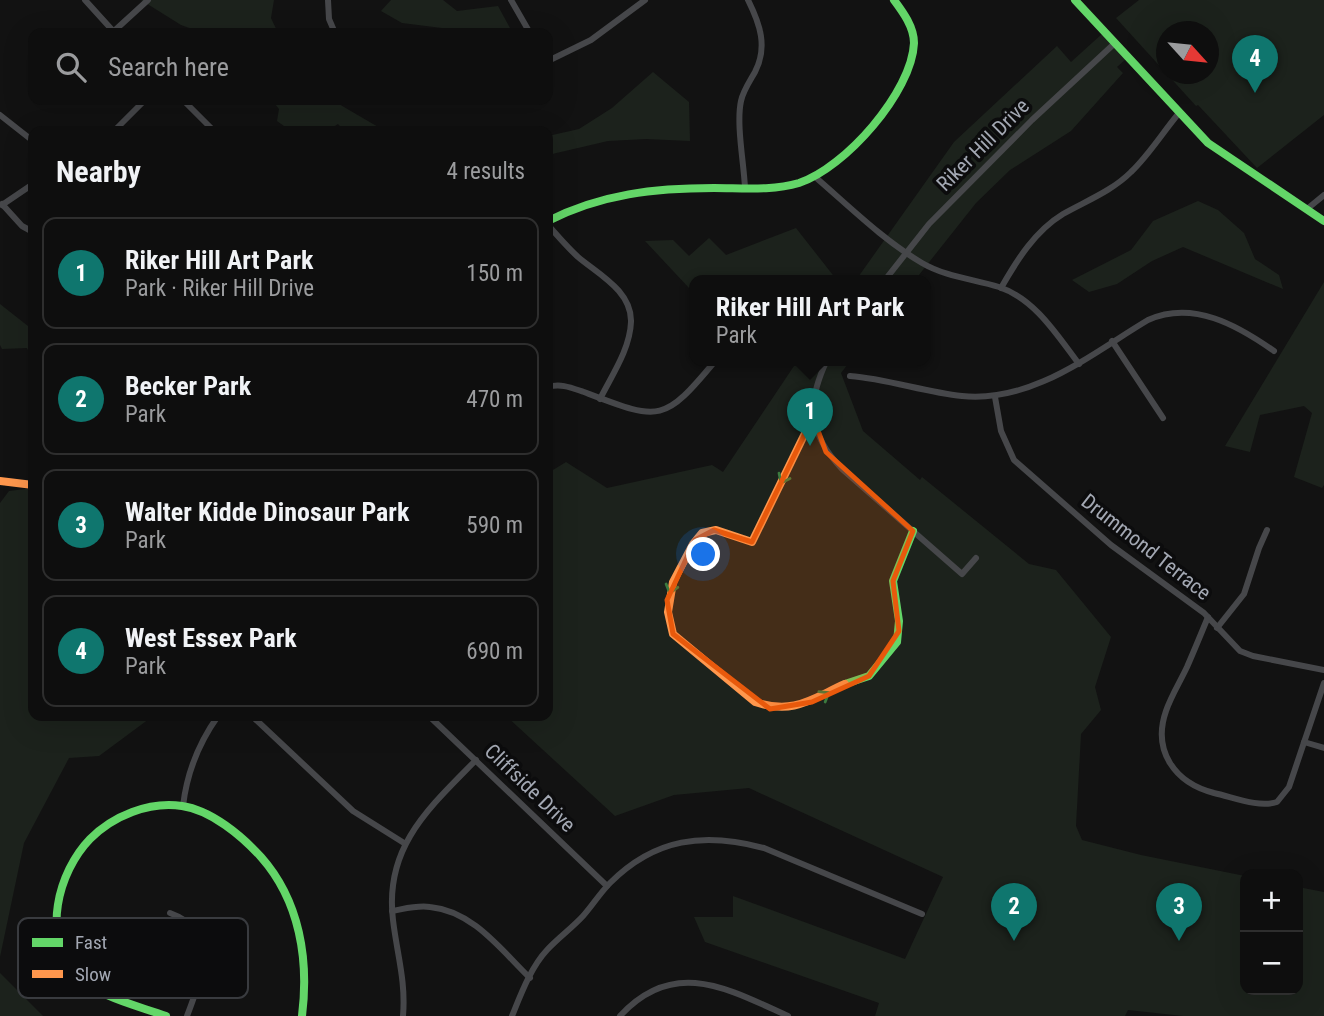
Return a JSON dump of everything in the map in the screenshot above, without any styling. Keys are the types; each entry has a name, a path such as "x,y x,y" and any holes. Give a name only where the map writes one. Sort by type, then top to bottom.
{"street":[{"path":"85,0 110,28"},
{"path":"118,28 148,0"},
{"path":"328,0 328,14 333,28"},
{"path":"511,0 527,28"},
{"path":"553,59 591,40 645,0"},
{"path":"746,188 741,99 758,65 762,50 758,20 748,0"},
{"path":"553,220 569,209 625,193 657,188 784,186 814,176 829,166 873,125 896,96 909,71 914,45 913,32 894,0"},
{"path":"1075,0 1208,143 1324,221"},
{"name":"Riker Hill Drive","path":"889,275 947,205 1032,120 1115,43"},
{"path":"119,126 140,105"},
{"path":"188,105 209,126"},
{"path":"1001,288 1039,234 1057,218 1132,172 1179,113"},
{"path":"0,114 28,137"},
{"path":"814,176 906,253 945,273 1001,288 1017,296 1043,317 1079,363"},
{"path":"28,187 1,205 28,229"},
{"path":"1307,209 1324,195"},
{"path":"553,229 575,255 614,286 626,300 631,313 624,350 600,398"},
{"path":"850,376 901,383 959,396 995,397 1039,384 1162,313 1188,312 1223,321 1274,351"},
{"path":"1112,341 1163,418"},
{"path":"553,385 568,386 638,412 661,411 680,401 711,366"},
{"path":"825,366 814,393 813,418 816,432 826,452 962,574 976,558"},
{"name":"Drummond Terrace","path":"995,397 1001,431 1014,460 1111,545 1208,617 1240,651 1324,670"},
{"path":"813,418 752,542 714,530 704,531 695,540 672,581 667,600 668,623 673,634 755,702 770,709 812,702 852,679 869,676 897,642 899,621 894,581 913,531"},
{"path":"0,481 28,484"},
{"path":"1217,628 1244,594 1267,530"},
{"path":"1208,617 1165,712 1162,730 1164,750 1177,775 1201,789 1270,804 1277,802 1286,792 1324,683"},
{"path":"183,806 191,764 199,745 215,721"},
{"path":"257,721 353,811 404,844"},
{"name":"Cliffside Drive","path":"434,721 607,886"},
{"path":"1304,742 1324,748"},
{"path":"403,1016 402,966 392,911 398,858 404,844 427,812 476,760"},
{"path":"55,918 66,879 80,851 98,832 141,810 183,806 217,821 240,837 260,856 281,886 296,920 306,964 307,983 302,1016"},
{"path":"512,1016 547,950 583,916 607,886 630,865 654,851 684,842 721,840 764,848 922,914"},
{"path":"392,911 428,906 466,918 530,978"},
{"path":"170,913 181,918"},
{"path":"620,1016 636,999 648,992 659,987 690,982 728,989 788,1016"},
{"path":"117,998 166,1016"},
{"path":"187,1016 194,998"}],"highlighted area":[{"path":"813,417 826,452 913,531 893,581 899,631 869,676 812,702 770,709 673,634 667,600 695,540 714,530 752,542"}],"shaded area":[{"path":"141,0 274,0 271,18 276,28 189,28"},
{"path":"391,0 443,0 457,11 498,6 510,28 442,28 402,23 381,11"},
{"path":"1139,0 1324,0 1324,115 1257,168 1176,84 1219,84 1219,21 1156,21 1156,62 1116,18"},
{"path":"1103,33 1126,59 1117,67 1123,73 1071,131 1010,170 976,203 919,275 860,275 954,142 1057,46 1071,62"},
{"path":"653,72 689,102 690,141 608,141 553,154 553,135 579,129 612,108"},
{"path":"276,105 341,105 376,126 284,126 277,121 279,109"},
{"path":"1198,201 1218,210 1244,233 1255,259 1279,275 1283,289 1183,247 1152,261 1117,284 1089,292 1072,280 1131,250 1153,221"},
{"path":"796,228 833,275 689,275 689,288 645,241 673,240 689,256 709,238 726,255"},
{"path":"1324,282 1322,488 1294,477 1312,413 1304,406 1260,415 1250,452 1225,446"},
{"path":"0,304 28,326 28,350 27,348 2,349"},
{"path":"794,366 846,366 841,373 863,431 920,480 922,477 1029,564 1056,570 1111,637 1095,687 1101,710 1081,734 1076,826 1082,840 1240,875 1240,995 1303,995 1303,888 1324,892 1324,1016 1183,1016 1128,1010 1125,1016 875,1016 879,1003 705,942 694,917 733,917 733,896 905,959 943,877 749,788 674,795 615,816 511,721 553,721 553,470 566,462 607,488 712,465 723,472"},
{"path":"28,489 28,721 146,721 99,756 69,758 24,843 0,957 0,503 9,491"},
{"path":"0,973 18,991 18,998 25,998 43,1016 0,1016"}],"traffic: fast":[{"path":"553,219 588,204 629,194 692,188 778,187 799,183 817,175 836,162 873,126 902,83 910,62 914,37 894,0"},
{"path":"1075,0 1208,143 1324,221"},
{"path":"845,684 869,676 897,642 899,621 893,581 913,531"},
{"path":"57,918 62,886 69,869 90,839 99,831 109,823 144,808 170,805 193,808 215,818 253,849 274,874 285,893 299,932 302,953 302,1016"},
{"path":"114,998 166,1016"}],"traffic: slow":[{"path":"813,417 752,542 716,530 702,533 693,544 673,582 668,612 673,634 755,702 769,706 792,706 812,700 845,684"},
{"path":"0,481 28,484"}],"place":[{"name":"West Essex Park","path":"1255,93"},
{"name":"Riker Hill Art Park","path":"810,446"},
{"name":"Becker Park","path":"1014,941"},
{"name":"Walter Kidde Dinosaur Park","path":"1179,941"}]}
